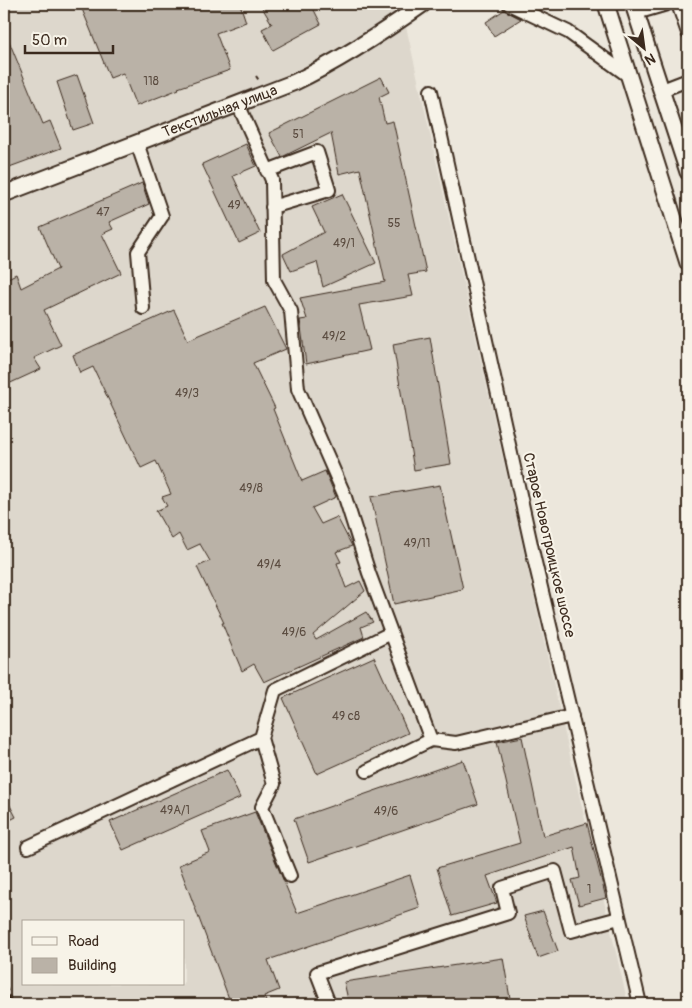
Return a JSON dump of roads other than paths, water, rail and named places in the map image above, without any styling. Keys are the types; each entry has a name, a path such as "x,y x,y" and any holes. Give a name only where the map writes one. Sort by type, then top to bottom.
{"main road":[{"path":"606,4 688,262"},
{"name":"Текстильная улица","path":"4,194 295,82 326,67 367,43 420,5"},
{"path":"634,9 688,172"}],"street":[{"path":"509,4 568,32 630,77"},
{"path":"634,9 667,4"},
{"path":"678,4 688,33"},
{"path":"662,90 688,80"},
{"name":"Старое Новотроицкое шоссе","path":"431,91 534,558 640,1004"},
{"path":"238,104 272,180 274,280 291,311 298,389 344,494 369,573 431,740"},
{"path":"137,143 162,216 138,252 143,308"},
{"path":"268,171 317,152 329,190 272,207"},
{"path":"290,876 262,807 274,784 261,738 275,690 391,633"},
{"path":"366,771 431,740 456,743 572,716"},
{"path":"28,847 261,738"},
{"path":"329,1004 317,973 508,913 502,888 555,871 571,931 619,918"}],"railway":[{"path":"4,984 11,1004"}]}
